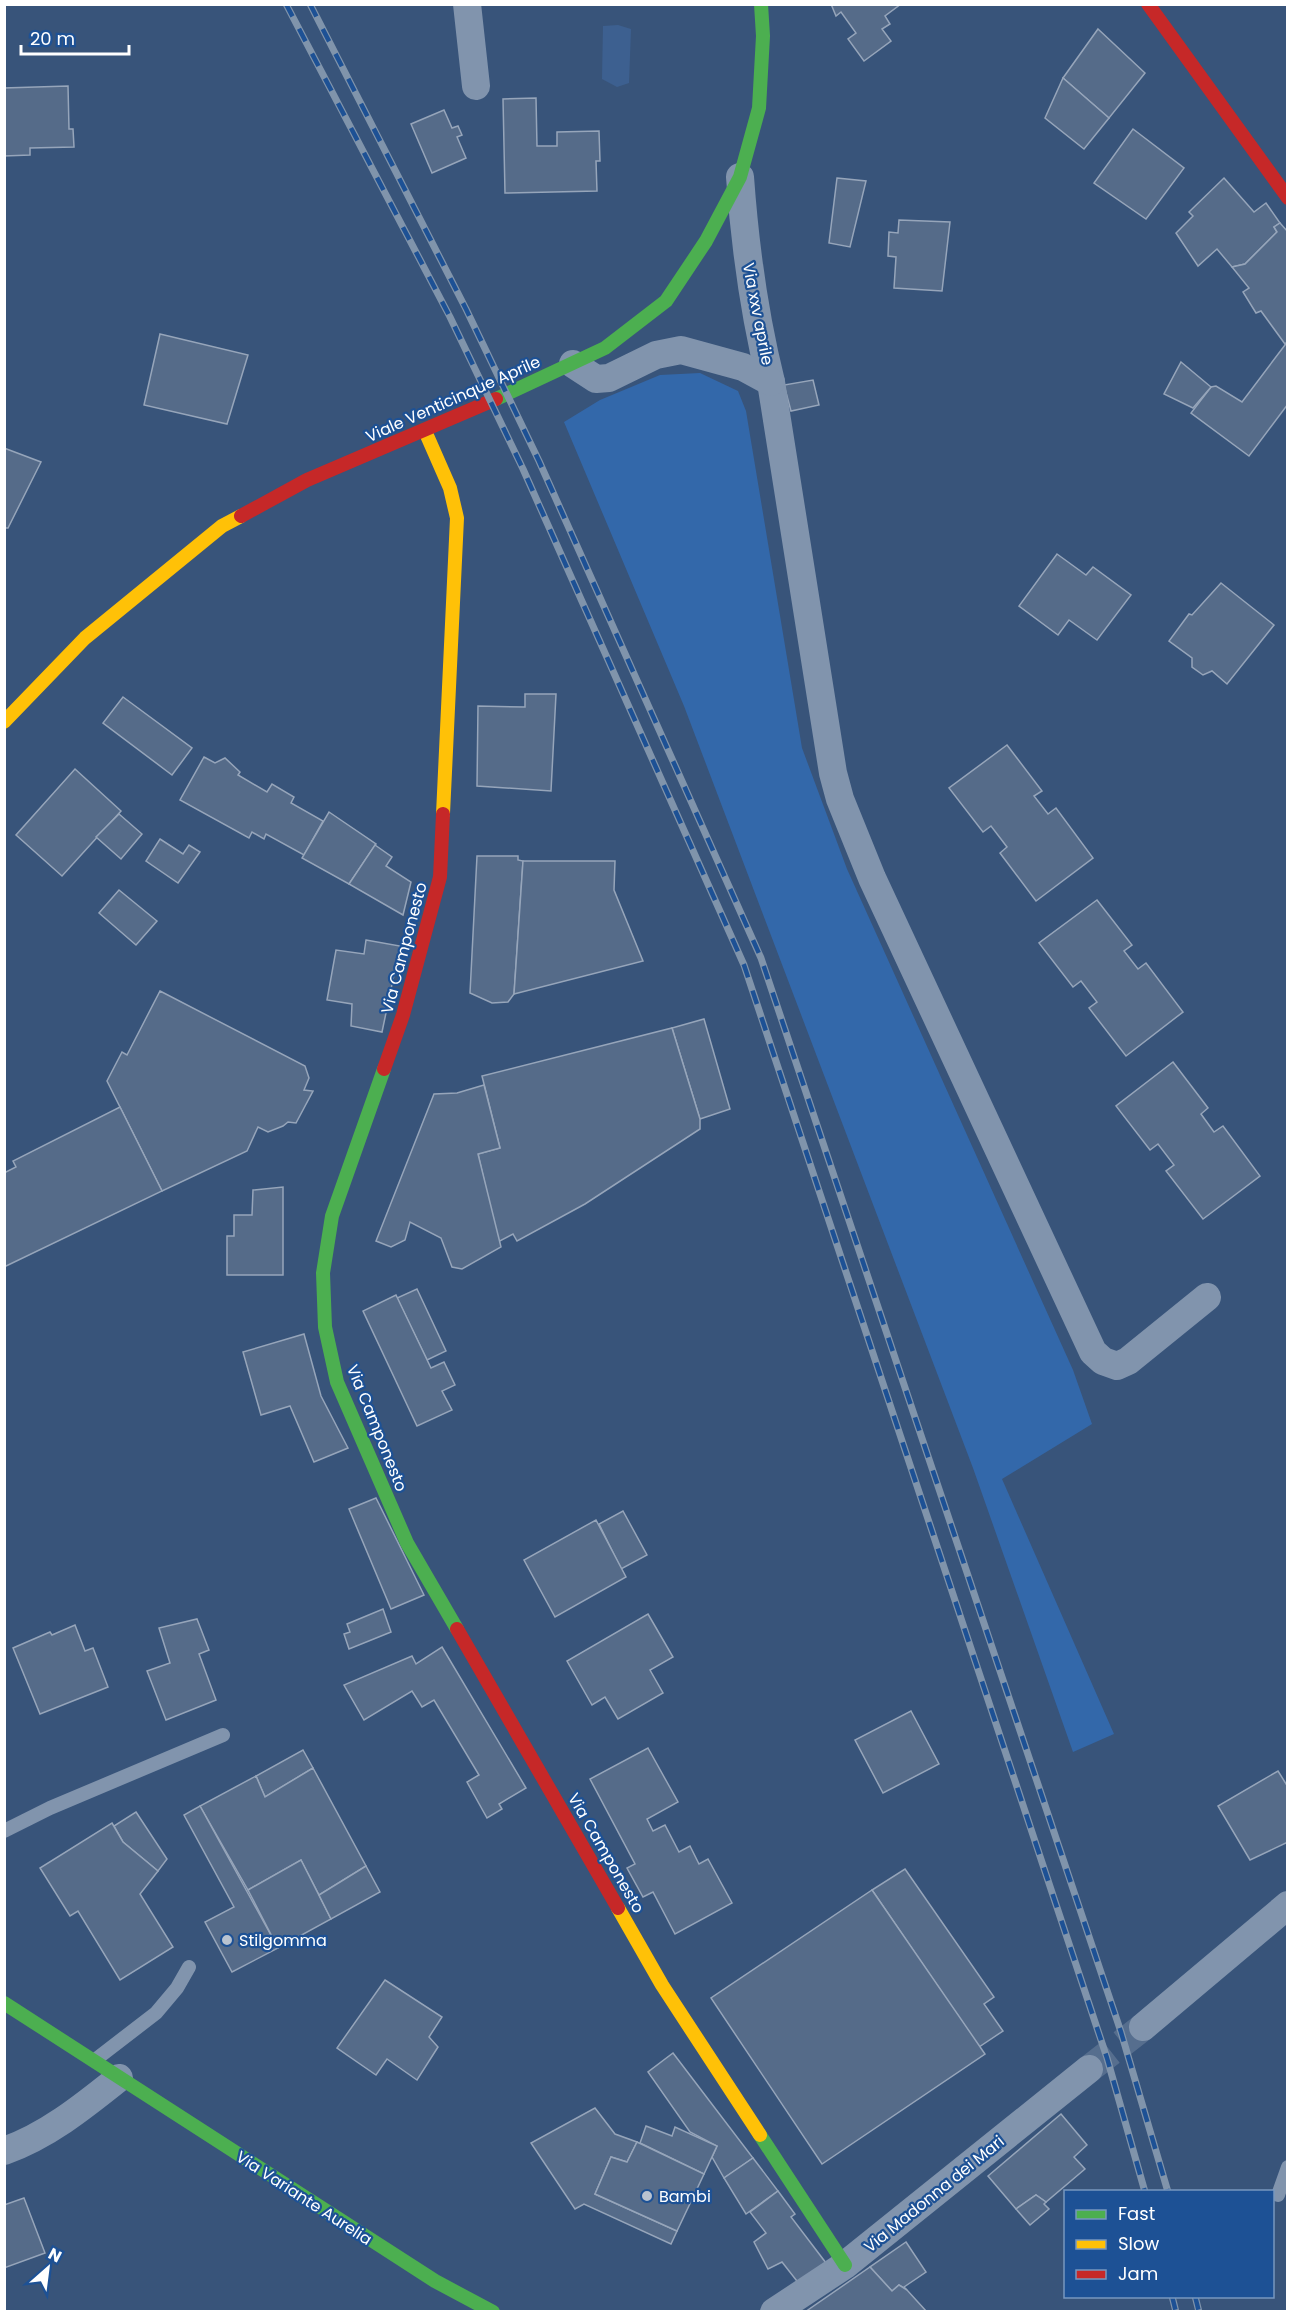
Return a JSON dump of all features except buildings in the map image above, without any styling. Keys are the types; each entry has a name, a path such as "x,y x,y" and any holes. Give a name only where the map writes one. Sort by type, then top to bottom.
{"street":[{"path":"467,4 476,86"},
{"name":"Viale Venticinque Aprile","path":"4,722 85,638 222,526 307,480 425,431 605,348 666,301 706,241 740,177 759,108 763,36 761,4"},
{"path":"1148,4 1287,198"},
{"name":"Via xxv aprile","path":"740,177 745,243 759,332 771,382"},
{"name":"Via xxv aprile","path":"573,364 596,379 609,378 656,355 681,350 743,367 771,382"},
{"path":"771,382 833,773 840,799 872,878 1093,1352 1103,1361 1117,1366 1128,1360 1207,1297"},
{"name":"Via Camponesto","path":"425,431 450,488 457,518 440,877 403,1015 332,1216 323,1273 325,1327 337,1382 407,1542 662,1985 845,2265"},
{"path":"1143,2027 1287,1905"},
{"name":"Via Variante Aurelia","path":"4,2003 416,2269 493,2312"},
{"name":"Via Madonna dei Mari","path":"774,2312 845,2265 1089,2069"},
{"path":"4,2151 22,2144 84,2106 119,2078"}],"lane":[{"path":"4,1831 50,1808 223,1735"},
{"path":"93,2061 156,2013 177,1988 189,1967"},
{"path":"1278,2195 1287,2168"}],"shaded area":[{"path":"618,25 631,29 629,83 617,87 602,79 603,26"},
{"path":"700,373 738,391 746,411 802,748 847,869 1073,1370 1092,1424 1002,1479 1114,1734 1073,1752 973,1468 684,706 564,422 600,400 660,375"}],"tunnel":[{"path":"1089,2069 1143,2027"}],"railway":[{"path":"286,4 450,317 523,469 744,965 1107,2058 1144,2190"},
{"path":"310,4 466,309 539,461 761,958 1121,2032 1167,2190"},
{"path":"1172,2298 1176,2312"},
{"path":"1196,2298 1199,2312"}],"traffic: fast":[{"path":"496,399 605,348 666,301 706,241 740,177 759,108 763,36 761,4"},
{"path":"384,1069 332,1216 323,1273 325,1327 337,1382 407,1543 457,1629"},
{"path":"4,2003 435,2281 493,2312"},
{"path":"760,2135 845,2265"}],"traffic: slow":[{"path":"425,431 450,488 457,518 443,814"},
{"path":"4,722 85,638 222,526 241,516"},
{"path":"618,1908 662,1985 760,2135"}],"traffic: jam":[{"path":"1148,4 1288,198"},
{"path":"241,516 307,480 496,399"},
{"path":"384,1069 403,1015 440,877 443,814"},
{"path":"457,1629 618,1908"}],"place":[{"name":"Stilgomma","path":"227,1940"},
{"name":"Bambi","path":"647,2196"}]}
